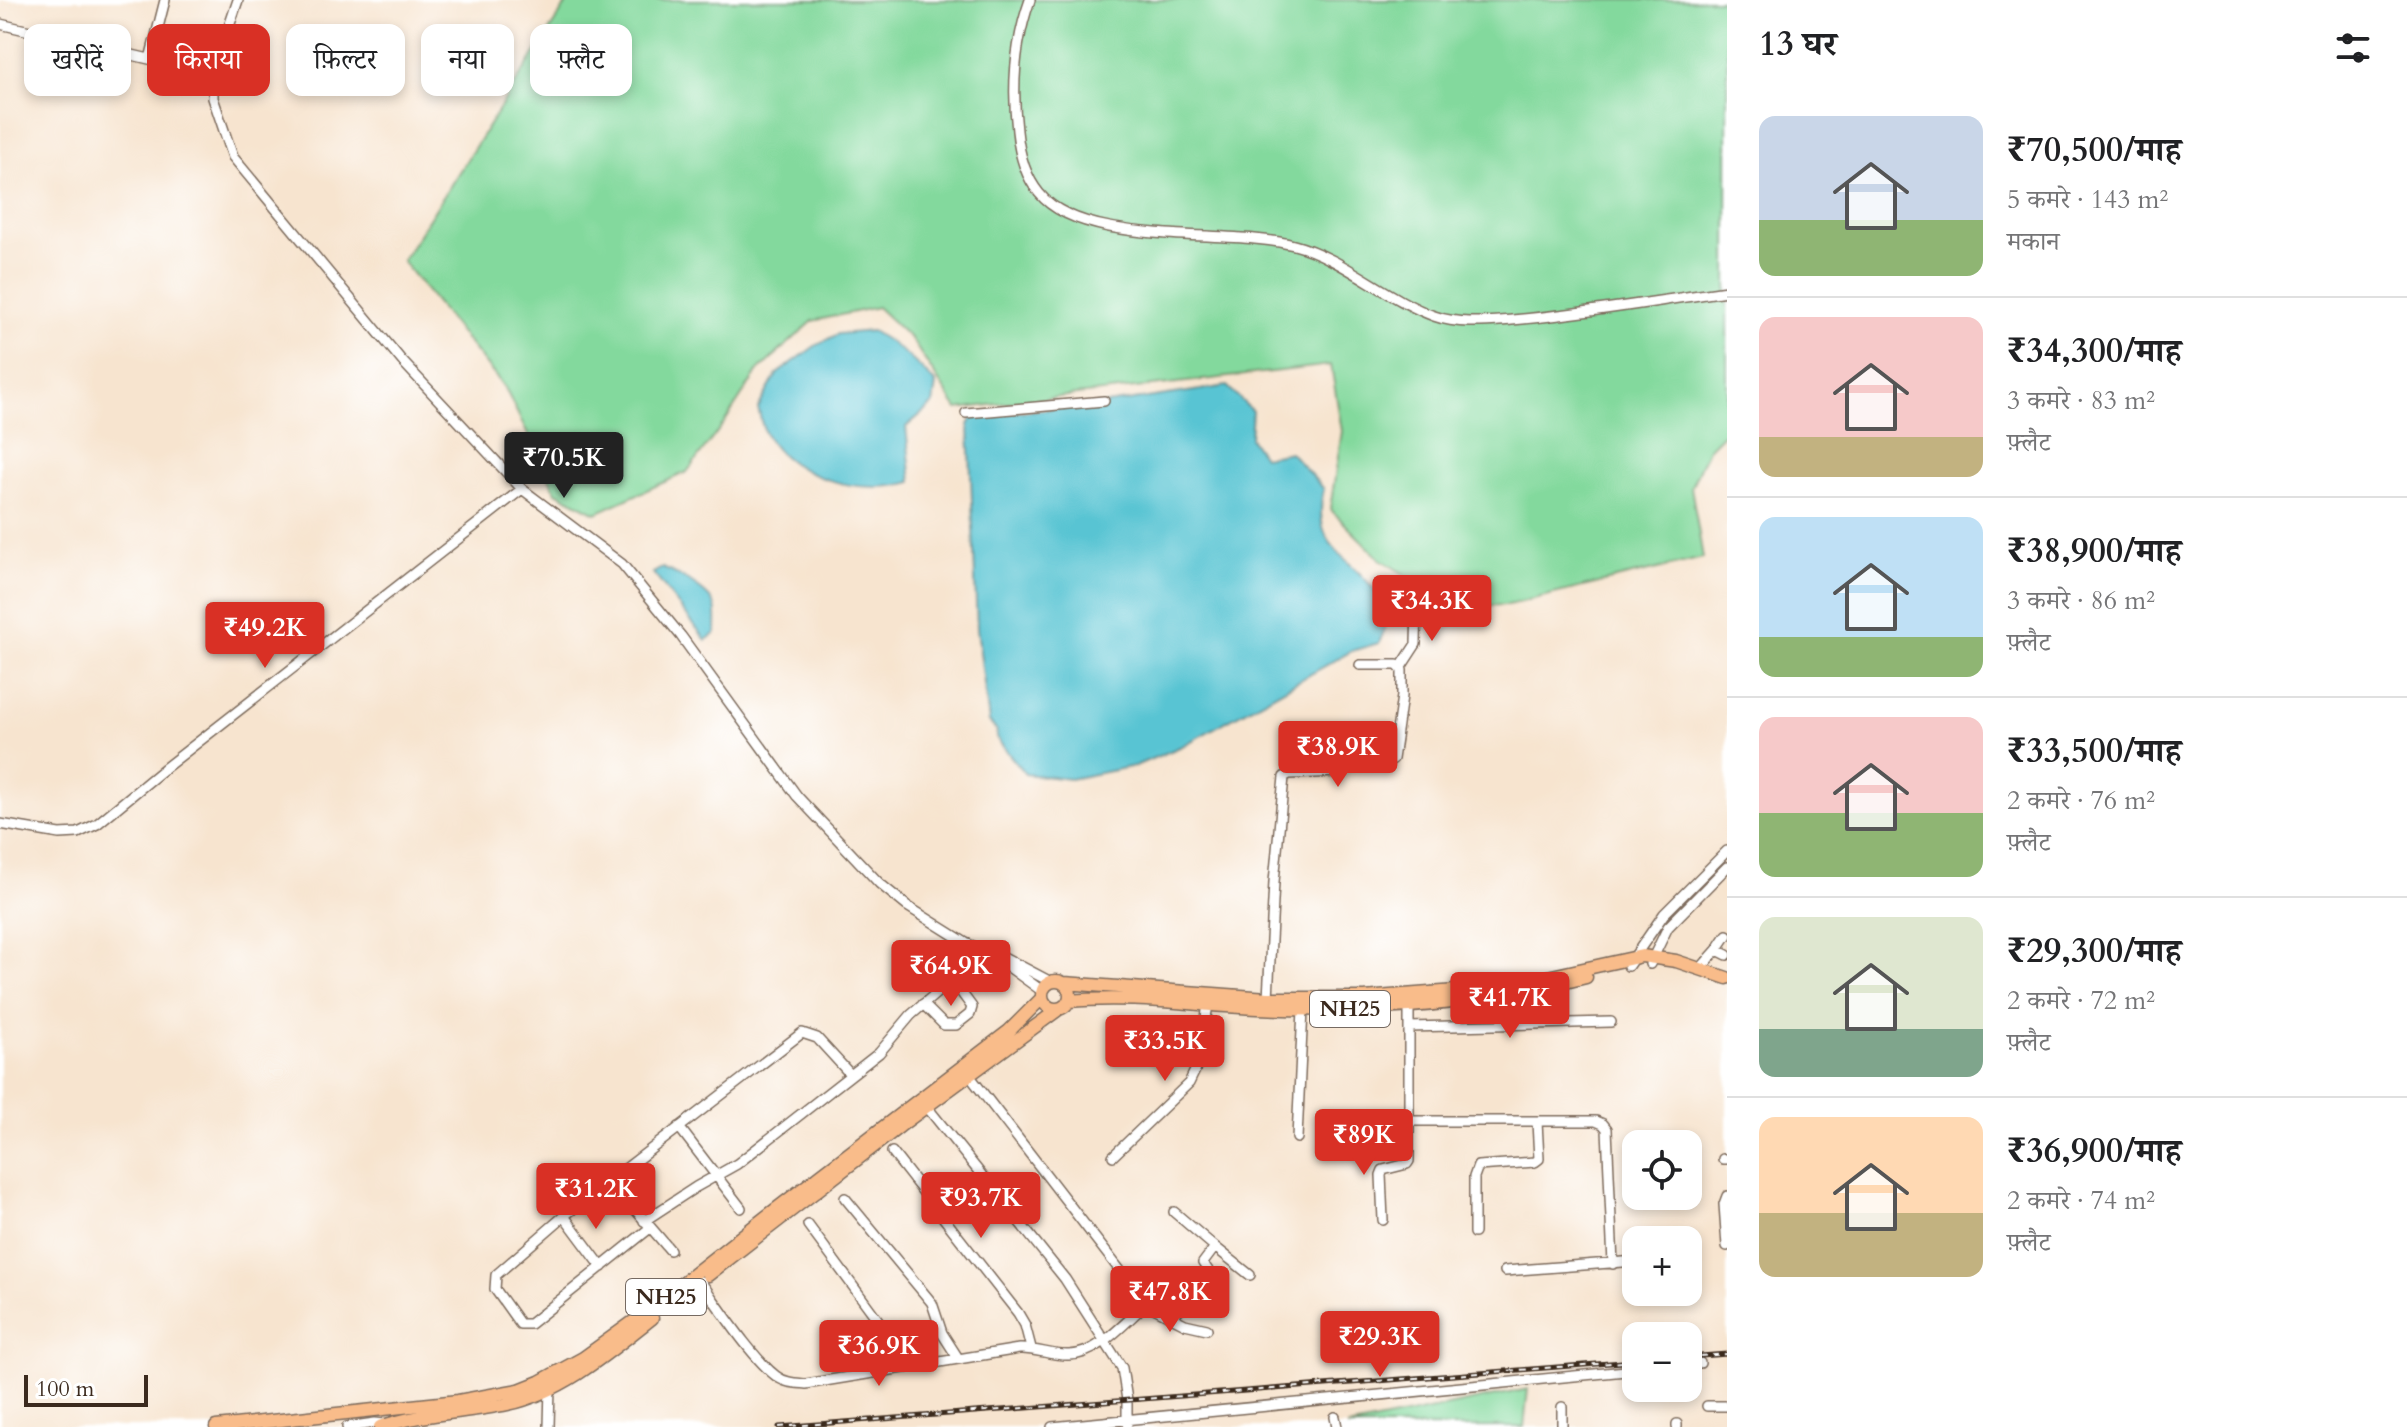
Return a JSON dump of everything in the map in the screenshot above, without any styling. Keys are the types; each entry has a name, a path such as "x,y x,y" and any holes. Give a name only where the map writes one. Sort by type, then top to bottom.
{"main road":[{"name":"NH25","path":"1651,960 1727,986"},
{"name":"NH25","path":"384,1426 408,1418 510,1403 608,1353 1020,1022 1050,988 1268,998 1364,998 1456,991 1651,960 1700,969 1727,978"},
{"name":"NH25","path":"216,1427 491,1396 549,1382 923,1102 969,1075 1064,1005 1116,997 1303,1009 1409,1005 1521,991 1630,961"},
{"path":"1050,988 1068,988 1064,1005 1045,1005 1050,988"}],"street":[{"path":"159,24 165,0"},
{"path":"230,24 238,0"},
{"path":"1030,0 1015,69 1014,111 1018,142 1030,180 1039,194 1063,213 1108,226 1252,238 1295,245 1319,254 1433,316 1474,323 1547,317 1727,291"},
{"path":"0,24 147,58"},
{"path":"213,96 233,157 402,361 522,489 622,564 681,636 797,796 879,883 907,906 966,943 1050,988"},
{"path":"966,413 1104,401"},
{"path":"0,824 60,834 78,833 97,824 522,489"},
{"path":"1268,998 1284,777 1289,774 1339,772 1343,762 1391,762 1402,696 1401,667 1416,644 1417,604"},
{"path":"1360,665 1401,667"},
{"path":"1630,961 1664,914 1727,851"},
{"path":"1651,960 1668,927 1727,867"},
{"path":"1700,969 1722,953 1727,935"},
{"path":"850,1074 817,1038 802,1033 564,1216 496,1275 495,1289 520,1324 530,1324 602,1267 647,1225 737,1164 879,1053 923,1004 988,953"},
{"path":"923,1004 944,1025 956,1025 970,1014 972,1007 953,981"},
{"path":"1113,1156 1189,1083 1197,1069 1208,1004"},
{"path":"1383,1220 1381,1175 1385,1168 1409,1161 1409,1005"},
{"path":"1297,1138 1303,1009"},
{"path":"1409,1027 1611,1022"},
{"path":"969,1075 1146,1304 1185,1324 1207,1329"},
{"path":"923,1102 1065,1279 1104,1339 1122,1368 1127,1424"},
{"path":"1410,1121 1596,1121 1603,1124 1607,1129 1613,1264"},
{"path":"1474,1233 1474,1177 1478,1166 1539,1159 1537,1122"},
{"path":"679,1127 741,1208"},
{"path":"892,1152 1018,1313 1031,1348"},
{"path":"610,1180 670,1250"},
{"path":"1727,1196 1724,1204 1727,1246"},
{"path":"845,1198 932,1303 942,1333 958,1358"},
{"path":"1174,1212 1250,1275"},
{"path":"564,1216 602,1267"},
{"path":"808,1225 911,1365"},
{"path":"1170,1316 1212,1287 1214,1277 1203,1263 1215,1247"},
{"path":"1505,1271 1622,1263"},
{"path":"700,1281 764,1365 778,1378 806,1384 1031,1348 1067,1356 1083,1354 1146,1304"},
{"path":"1052,1427 1127,1424 1622,1371"},
{"path":"549,1382 549,1427"},
{"path":"1707,1406 1727,1406"},
{"path":"1562,1407 1562,1427"},
{"path":"248,1427 371,1414 384,1409"},
{"path":"347,1427 375,1423 384,1426"}],"green space":[{"path":"569,0 1727,0 1727,430 1708,449 1691,487 1703,558 1508,605 1456,606 1380,559 1330,509 1342,431 1331,365 957,409 911,339 877,307 813,321 758,371 687,472 596,513 556,492 505,388 402,261 508,96 514,96 514,86 530,61 530,96 632,96 632,24 554,24"},
{"path":"1528,1389 1524,1427 1348,1427"}],"water":[{"path":"872,331 907,355 936,384 933,404 906,427 912,482 893,486 851,485 810,473 777,449 765,433 758,408 777,374 815,346 838,334"},
{"path":"1227,386 1252,411 1250,438 1263,457 1290,452 1324,489 1322,524 1327,536 1376,592 1387,611 1387,621 1379,643 1352,651 1182,746 1135,766 1070,779 1025,774 996,738 997,731 989,722 977,629 969,425 974,415 1100,405"},
{"path":"662,568 692,583 712,600 716,609 716,633 706,640 653,573"}],"railway":[{"path":"1702,1356 1727,1354"},
{"path":"779,1427 1622,1362"}]}
